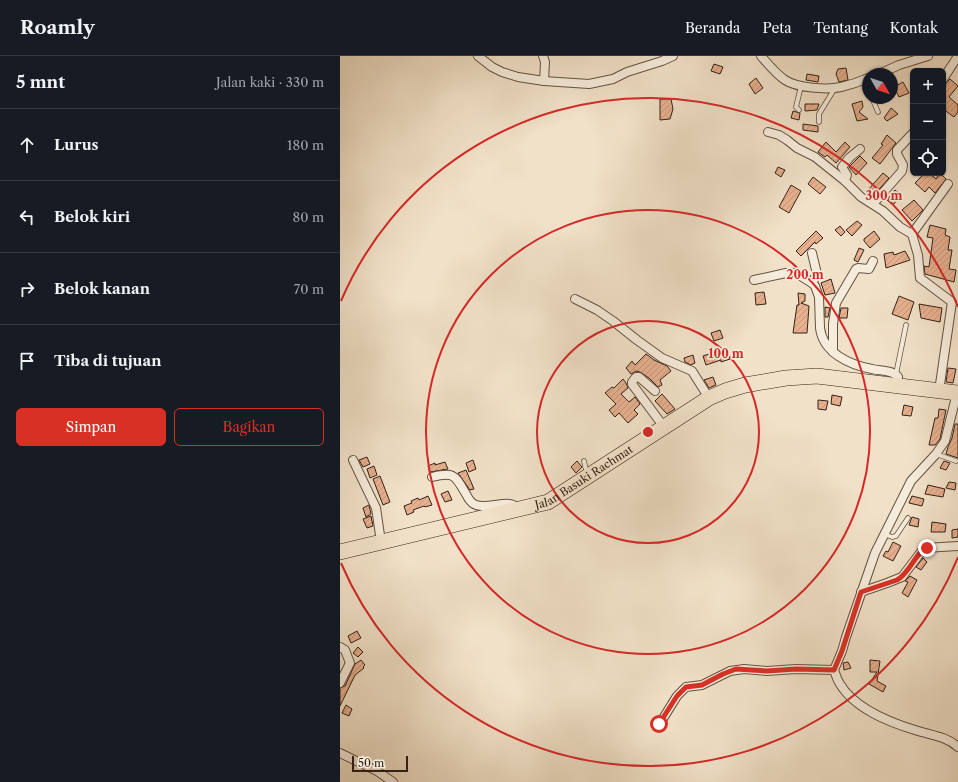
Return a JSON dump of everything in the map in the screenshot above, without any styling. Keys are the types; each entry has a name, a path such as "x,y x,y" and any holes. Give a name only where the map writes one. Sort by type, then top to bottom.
{"highway":[{"name":"Jalan Basuki Rachmat","path":"340,552 548,502 709,398 725,390 786,378 825,376 896,380 939,391 957,393"}],"street":[{"path":"478,56 492,67 518,77 544,81 589,84 605,82 627,72 673,56"},
{"path":"543,56 545,62 544,81"},
{"path":"761,56 774,71 785,80 801,86 835,88 862,80"},
{"path":"892,68 928,56"},
{"path":"946,75 958,56"},
{"path":"768,132 779,135 797,148 816,157 845,181 861,197 890,216 900,228 912,234 918,255 920,278 952,302 939,391"},
{"path":"873,204 902,171 903,165 897,154 897,150 910,136"},
{"path":"845,181 847,176 842,167 849,158 860,149"},
{"path":"912,234 948,184"},
{"path":"812,253 817,274 812,283"},
{"path":"833,352 834,313 839,296 856,269 869,269 873,261"},
{"path":"754,280 786,273 796,273 812,283 815,286 819,297 820,333 825,344 833,352 850,362 896,380"},
{"path":"575,299 608,317 662,358 692,371 709,398"},
{"path":"655,391 639,377 636,377 632,382 664,427"},
{"path":"957,393 946,437 942,446 911,482 875,553 842,651 834,670 839,683 845,691 863,707 878,716 915,730 947,739 958,746"},
{"path":"353,460 376,508 381,542"},
{"path":"432,477 446,474 453,476 457,479 470,502 474,505 512,504 518,509"},
{"path":"861,592 892,582 902,577 925,548 958,546"},
{"path":"340,647 346,650 350,663 340,683"},
{"path":"659,724 677,696 686,687 702,685 736,669 767,671 796,669 834,670"},
{"path":"340,753 377,771 393,782"}],"lane":[{"path":"799,110 796,107 796,103 801,86"},
{"path":"819,122 820,114 835,88"},
{"path":"875,104 878,112"},
{"path":"896,380 906,325"},
{"path":"936,454 956,461"},
{"path":"584,461 586,470 592,475"},
{"path":"884,534 892,537 896,536 908,518"}],"building":[{"path":"714,64 723,67 720,74 711,71"},
{"path":"846,68 848,80 839,82 836,74 838,69"},
{"path":"807,74 819,76 818,82 806,80"},
{"path":"756,78 763,88 755,94 749,84"},
{"path":"950,79 958,86 949,97 958,105 958,112 954,117 946,111 946,84"},
{"path":"903,82 909,93 899,97 898,85"},
{"path":"660,99 671,99 673,109 670,119 660,120"},
{"path":"862,101 863,107 859,112 868,119 857,121 852,104"},
{"path":"805,104 819,104 817,110 805,111"},
{"path":"891,108 898,114 887,121 884,118"},
{"path":"793,111 800,113 799,120 791,118"},
{"path":"803,124 818,126 818,132 803,130"},
{"path":"887,135 896,143 880,164 872,158 883,145 881,144"},
{"path":"826,142 836,152 845,142 850,147 836,163 827,155 825,157 818,152"},
{"path":"860,156 867,163 856,175 849,167"},
{"path":"778,167 785,170 781,177 775,173"},
{"path":"883,173 889,178 874,195 868,190"},
{"path":"922,176 932,176 936,179 938,176 943,176 946,179 935,193 929,187 925,192 915,183"},
{"path":"813,177 826,187 820,194 808,184"},
{"path":"791,185 801,191 789,213 779,207"},
{"path":"895,190 901,195 893,205 887,200"},
{"path":"914,200 923,210 912,221 902,210"},
{"path":"857,221 862,225 852,236 846,230"},
{"path":"930,225 946,229 945,235 950,237 948,250 952,250 949,269 956,270 954,282 925,274 924,266 929,267 933,238 927,237"},
{"path":"840,226 845,232 841,236 835,230"},
{"path":"816,231 823,238 816,244 815,242 801,256 796,251"},
{"path":"874,231 880,239 870,248 864,239"},
{"path":"859,248 864,250 858,262 854,260"},
{"path":"905,251 910,260 886,268 884,254 893,252 894,255"},
{"path":"831,279 835,293 825,295 821,283"},
{"path":"764,292 766,304 756,305 755,293"},
{"path":"798,293 805,294 805,301 801,303 809,306 807,333 793,333 797,305 799,305"},
{"path":"899,296 914,302 908,320 892,314"},
{"path":"919,304 942,308 940,322 921,318"},
{"path":"825,307 830,308 828,317 825,317"},
{"path":"841,308 848,308 847,318 839,318"},
{"path":"720,330 723,338 714,341 711,333"},
{"path":"727,350 730,359 721,362 721,360 706,365 703,356 712,353 713,355"},
{"path":"646,354 654,360 667,366 671,371 660,380 662,385 658,387 640,372 636,371 631,374 626,368 632,361 635,365"},
{"path":"693,355 695,363 691,365 685,362 684,358"},
{"path":"948,368 956,369 953,383 946,382"},
{"path":"713,377 716,385 709,388 704,380"},
{"path":"623,379 628,388 621,394 629,402 635,397 640,404 634,410 638,414 628,423 619,413 615,417 609,410 616,404 605,393 612,387 614,388"},
{"path":"662,394 675,409 667,414 655,401"},
{"path":"832,395 842,397 840,406 831,404"},
{"path":"818,400 828,401 826,410 818,409"},
{"path":"904,405 913,407 911,416 902,415"},
{"path":"939,409 946,410 940,439 935,445 929,445 935,418 938,418"},
{"path":"955,424 958,424 958,458 946,454"},
{"path":"367,457 370,464 363,467 359,460"},
{"path":"473,460 476,469 469,472 466,463"},
{"path":"577,461 582,467 576,473 571,467"},
{"path":"944,461 950,463 946,470 940,468"},
{"path":"445,462 448,469 430,472 428,466 435,463 435,465"},
{"path":"374,466 377,475 370,478 367,469"},
{"path":"466,470 474,489 470,490 458,473"},
{"path":"380,476 390,502 383,505 373,479"},
{"path":"949,482 956,483 955,490 946,488"},
{"path":"928,485 945,489 943,497 925,494"},
{"path":"448,491 452,500 445,502 441,494"},
{"path":"428,496 432,505 413,510 414,512 407,515 404,506 412,503 411,501 418,498 419,500"},
{"path":"912,496 924,499 922,506 909,503"},
{"path":"369,505 371,514 366,517 363,508"},
{"path":"371,516 373,526 367,528 363,519"},
{"path":"912,517 919,519 918,527 909,525"},
{"path":"932,522 946,524 945,532 931,532"},
{"path":"958,529 958,537 952,538 952,530"},
{"path":"893,542 901,546 893,561 883,556 886,551 888,552"},
{"path":"923,558 927,562 921,570 916,567"},
{"path":"910,576 917,580 908,597 902,593 908,582 905,581"},
{"path":"357,631 361,638 351,643 348,636"},
{"path":"358,647 363,652 358,657 353,653"},
{"path":"361,660 365,665 363,667 364,668 355,675 340,706 340,688 345,686 355,664"},
{"path":"870,660 880,661 877,681 886,686 883,692 869,684 877,672 870,672"},
{"path":"848,662 851,668 844,670 843,663"},
{"path":"346,705 352,709 349,716 342,713"}],"route":[{"path":"659,724 677,696 686,687 691,685 702,685 736,669 767,671 796,669 834,670 839,660 861,592 902,577 921,552 927,548"}]}
